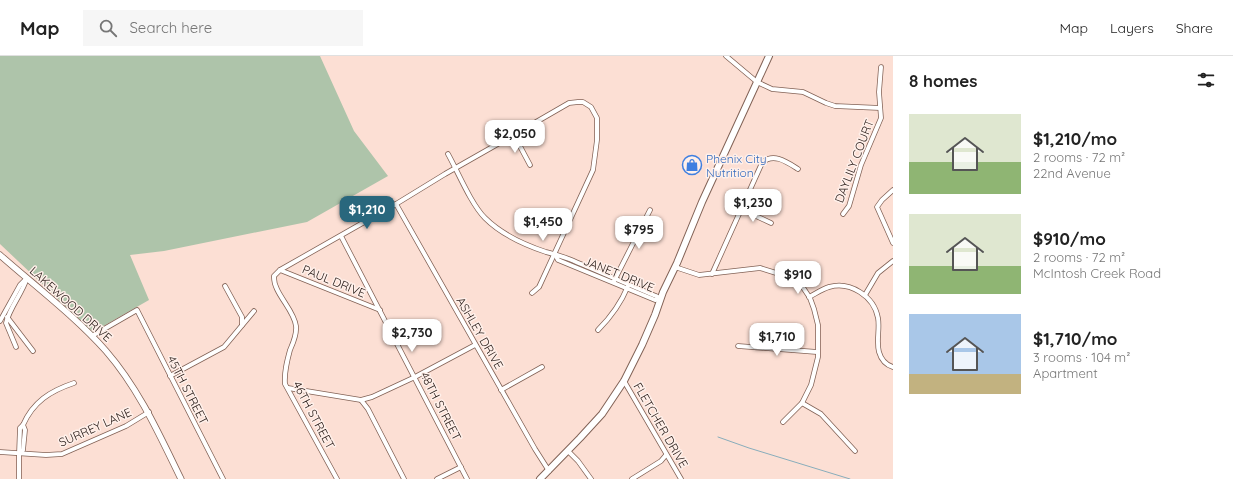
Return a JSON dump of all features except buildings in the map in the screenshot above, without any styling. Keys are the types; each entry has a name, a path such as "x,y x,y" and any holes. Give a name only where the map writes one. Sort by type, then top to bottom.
{"main road":[{"path":"540,479 602,414 624,381 642,345 663,292 710,184 769,56"}],"street":[{"path":"726,56 757,82 772,89 803,92 835,106 880,108"},
{"name":"DAYLILY COURT","path":"843,214 849,206 861,165 881,118 881,67"},
{"path":"280,270 569,103 578,102 587,104 594,110 597,118 597,140 593,170 539,287 532,293"},
{"path":"514,135 530,165"},
{"name":"JANET DRIVE","path":"448,154 480,211 495,227 518,240 614,280 628,284 661,299"},
{"path":"712,274 758,171 765,160 779,158 798,169"},
{"path":"893,190 877,207 893,243"},
{"name":"ASHLEY DRIVE","path":"396,204 534,448 549,471"},
{"path":"614,280 650,210"},
{"path":"741,210 772,223"},
{"name":"48TH STREET","path":"341,236 467,479"},
{"name":"LAKEWOOD DRIVE","path":"0,255 92,336 106,351 125,375 149,412 181,479"},
{"path":"864,295 878,274 893,261"},
{"path":"675,267 699,275 760,268 790,277 802,286 814,309 818,325 818,357 810,386 802,403 783,422"},
{"name":"PAUL DRIVE","path":"280,270 380,310"},
{"name":"46TH STREET","path":"280,270 274,276 274,281 290,308 297,328 284,375 285,384 336,479"},
{"path":"16,347 6,323 7,317 23,289 27,278"},
{"path":"0,321 20,285 27,278"},
{"name":"JANET DRIVE","path":"614,280 627,288 655,300 661,299"},
{"path":"598,330 612,314 624,295 628,284"},
{"path":"225,286 242,317 242,326"},
{"path":"809,297 829,287 841,286 850,287 868,298 877,313 879,328 879,353 886,364 893,367"},
{"name":"45TH STREET","path":"92,336 137,310 223,479"},
{"path":"170,376 224,347 228,340 254,312"},
{"path":"7,317 33,351"},
{"path":"288,388 361,400 415,377 475,345"},
{"path":"738,346 817,352"},
{"path":"502,390 542,367"},
{"name":"FLETCHER DRIVE","path":"624,381 680,479"},
{"path":"19,479 19,454 22,450 25,430 23,425 34,406 44,398 65,386 74,383"},
{"path":"361,400 368,409 404,479"},
{"path":"802,403 820,414 855,451"},
{"name":"SURREY LANE","path":"0,452 46,455 62,454 126,426 149,412"},
{"path":"568,451 578,461 591,479"},
{"path":"632,479 661,461 666,455"},
{"path":"437,479 461,467"}],"green space":[{"path":"0,56 320,56 354,131 388,176 307,222 164,251 130,255 149,300 93,332 0,244"}],"waterway":[{"path":"718,437 850,479"}],"place":[{"name":"Phenix City Nutrition","path":"692,165"}]}
